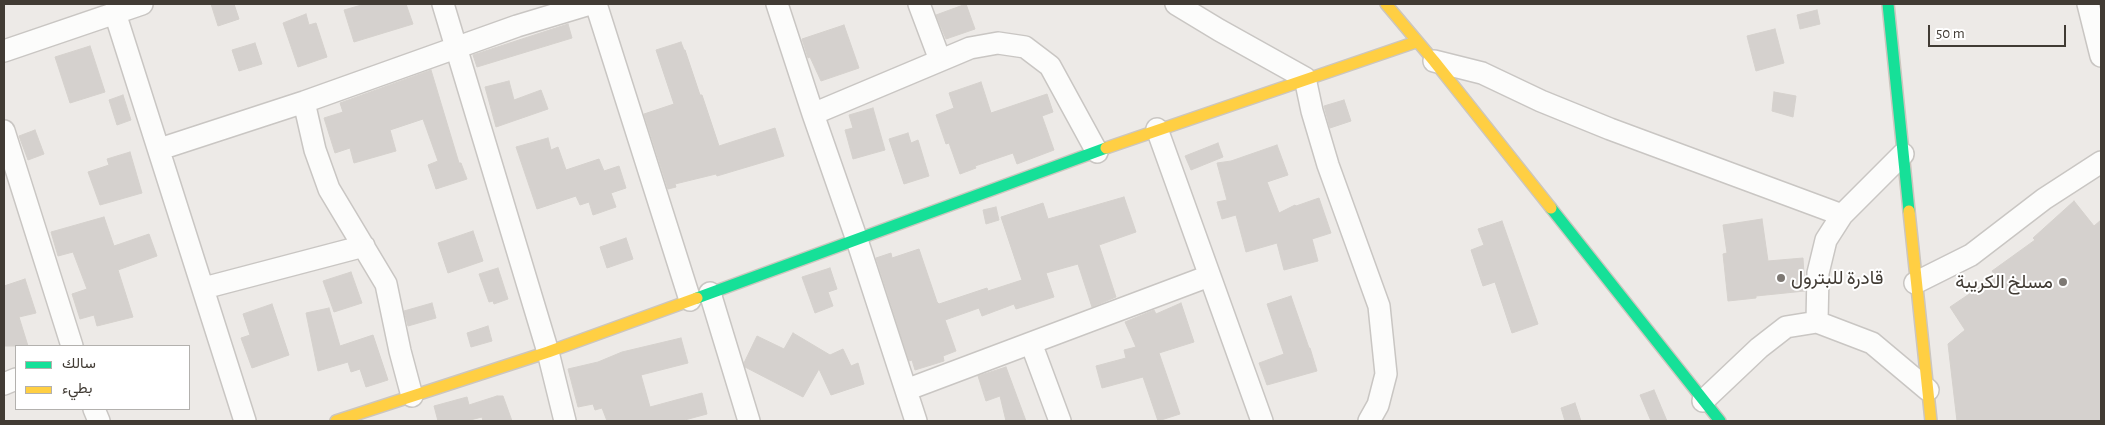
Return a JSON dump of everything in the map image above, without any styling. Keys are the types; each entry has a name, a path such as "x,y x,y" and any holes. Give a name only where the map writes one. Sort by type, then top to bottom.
{"street":[{"path":"4,51 142,4"},
{"path":"443,4 548,352 565,421"},
{"path":"160,149 304,102 517,26 590,4"},
{"path":"596,4 700,297 749,421"},
{"path":"777,4 916,421"},
{"path":"919,4 940,60"},
{"path":"1176,4 1305,78 1312,111 1328,165 1379,306 1386,374 1378,406 1369,421"},
{"path":"1386,4 1720,421"},
{"path":"1888,4 1915,284 1931,421"},
{"path":"2088,4 2101,56"},
{"path":"115,13 160,149 245,421"},
{"path":"336,421 548,352 1157,129 1416,42"},
{"path":"813,114 970,48 998,43 1026,47 1050,66 1097,152"},
{"path":"1434,62 1482,72 1541,101 1610,129 1842,214"},
{"path":"304,102 315,150 329,189 386,284 400,351 412,396"},
{"path":"1157,129 1262,421"},
{"path":"4,131 72,345"},
{"path":"1817,322 1818,273 1826,240 1842,214 1903,154"},
{"path":"1915,284 1971,255 2044,199 2101,162"},
{"path":"204,288 364,246"},
{"path":"906,390 1209,276"},
{"path":"1703,401 1759,348 1786,328 1817,322 1872,344 1928,390"},
{"path":"1031,343 1060,421"}],"building":[{"path":"211,4 234,4 239,19 218,26"},
{"path":"365,4 406,4 413,24 354,42 344,10"},
{"path":"966,4 975,29 946,39 936,15"},
{"path":"1817,10 1820,24 1800,29 1797,15"},
{"path":"306,14 309,25 316,23 327,57 298,67 283,23"},
{"path":"568,24 572,38 477,67 473,55"},
{"path":"844,25 859,68 821,81 810,57 808,58 802,39"},
{"path":"1775,29 1784,63 1756,71 1747,36"},
{"path":"681,42 700,95 702,95 719,146 775,128 784,156 717,176 716,174 675,184 676,187 668,189 644,114 674,104 656,50"},
{"path":"255,43 262,64 239,71 232,50"},
{"path":"90,46 105,92 70,103 55,57"},
{"path":"431,70 459,163 461,163 467,179 436,189 428,165 438,161 423,119 390,130 396,151 354,163 350,148 335,153 324,118 343,112 340,103"},
{"path":"509,81 514,100 541,90 548,109 496,127 485,87"},
{"path":"981,82 991,113 1047,94 1053,112 1042,116 1054,150 1017,164 1013,153 975,166 976,168 960,174 949,143 946,144 936,115 954,108 949,93"},
{"path":"1774,92 1796,96 1793,117 1772,111"},
{"path":"123,95 131,120 117,125 109,100"},
{"path":"1344,100 1351,121 1330,128 1324,106"},
{"path":"873,108 885,150 853,159 845,130 853,128 849,115"},
{"path":"35,130 44,154 28,160 19,136"},
{"path":"908,133 911,143 918,140 929,176 904,184 889,139"},
{"path":"548,138 551,150 558,147 566,170 599,159 604,171 619,166 626,188 611,193 616,207 593,215 589,202 580,205 576,196 537,209 516,147"},
{"path":"1218,143 1223,157 1191,170 1185,156"},
{"path":"1277,145 1288,175 1267,182 1279,213 1295,205 1319,198 1331,233 1312,239 1318,261 1284,270 1277,243 1246,252 1236,215 1222,219 1217,202 1227,200 1217,163 1231,161"},
{"path":"130,152 142,193 100,205 88,172 109,165 107,159"},
{"path":"1124,197 1136,232 1099,245 1116,297 1092,307 1078,264 1046,273 1054,297 1016,309 1014,304 982,316 979,308 945,320 956,351 943,356 944,361 915,370 912,360 909,361 876,258 891,253 892,258 919,249 939,304 987,288 988,291 1022,280 1001,217 1043,203 1048,219"},
{"name":"مسلخ الكريبة","path":"2074,201 2094,226 2101,220 2101,421 1957,421 1948,344 1965,330 1950,307 1996,276 1992,271 2035,240 2033,238"},
{"path":"996,207 999,220 986,224 983,210"},
{"path":"104,217 114,246 149,234 157,256 118,270 133,317 97,326 94,315 80,319 72,294 87,289 73,252 58,256 51,232"},
{"path":"1762,219 1768,261 1803,258 1805,291 1728,301 1723,254 1727,253 1723,225"},
{"path":"1502,221 1538,324 1512,333 1495,282 1483,286 1471,250 1484,245 1478,229"},
{"path":"473,231 483,261 448,273 438,243"},
{"path":"626,238 633,259 607,268 600,247"},
{"path":"498,268 508,299 494,304 493,301 489,302 479,274"},
{"path":"830,268 837,289 828,292 833,306 815,313 802,277"},
{"path":"351,272 362,303 334,312 323,281"},
{"path":"25,279 36,313 19,317 28,345 4,346 4,286"},
{"path":"1291,296 1317,371 1267,385 1259,363 1284,354 1267,304"},
{"path":"432,303 436,318 408,326 404,311"},
{"path":"1181,303 1194,342 1159,353 1180,414 1158,421 1143,377 1102,388 1096,366 1126,358 1124,350 1136,347 1125,322 1154,310 1156,314"},
{"path":"272,304 289,355 252,368 241,338 250,335 243,314"},
{"path":"329,308 340,346 373,335 388,380 366,387 360,369 351,372 348,362 318,371 306,313"},
{"path":"488,326 492,341 471,347 467,333"},
{"path":"793,333 830,355 843,349 851,366 858,363 864,384 831,395 819,369 803,397 745,367 744,363 757,336 784,349"},
{"path":"681,338 688,363 641,375 650,407 702,393 707,414 681,421 607,421 602,408 595,410 593,404 578,407 568,369 598,362 622,352"},
{"path":"1006,367 1026,421 1006,421 1000,396 986,401 978,376"},
{"path":"1654,390 1667,421 1651,421 1640,395"},
{"path":"497,396 503,396 512,421 483,421 482,417 466,421 438,421 434,406 467,397 469,405"},
{"path":"1575,403 1581,421 1565,421 1561,408"}],"traffic: fast":[{"path":"1888,4 1909,211"},
{"path":"697,298 1106,148"},
{"path":"1551,208 1720,421"}],"traffic: slow":[{"path":"1386,4 1551,208"},
{"path":"1106,148 1416,42"},
{"path":"1909,211 1931,421"},
{"path":"336,421 548,352 697,298"}],"place":[{"name":"قادرة للبترول","path":"1781,278"},
{"name":"مسلخ الكريبة","path":"2063,282"}]}
